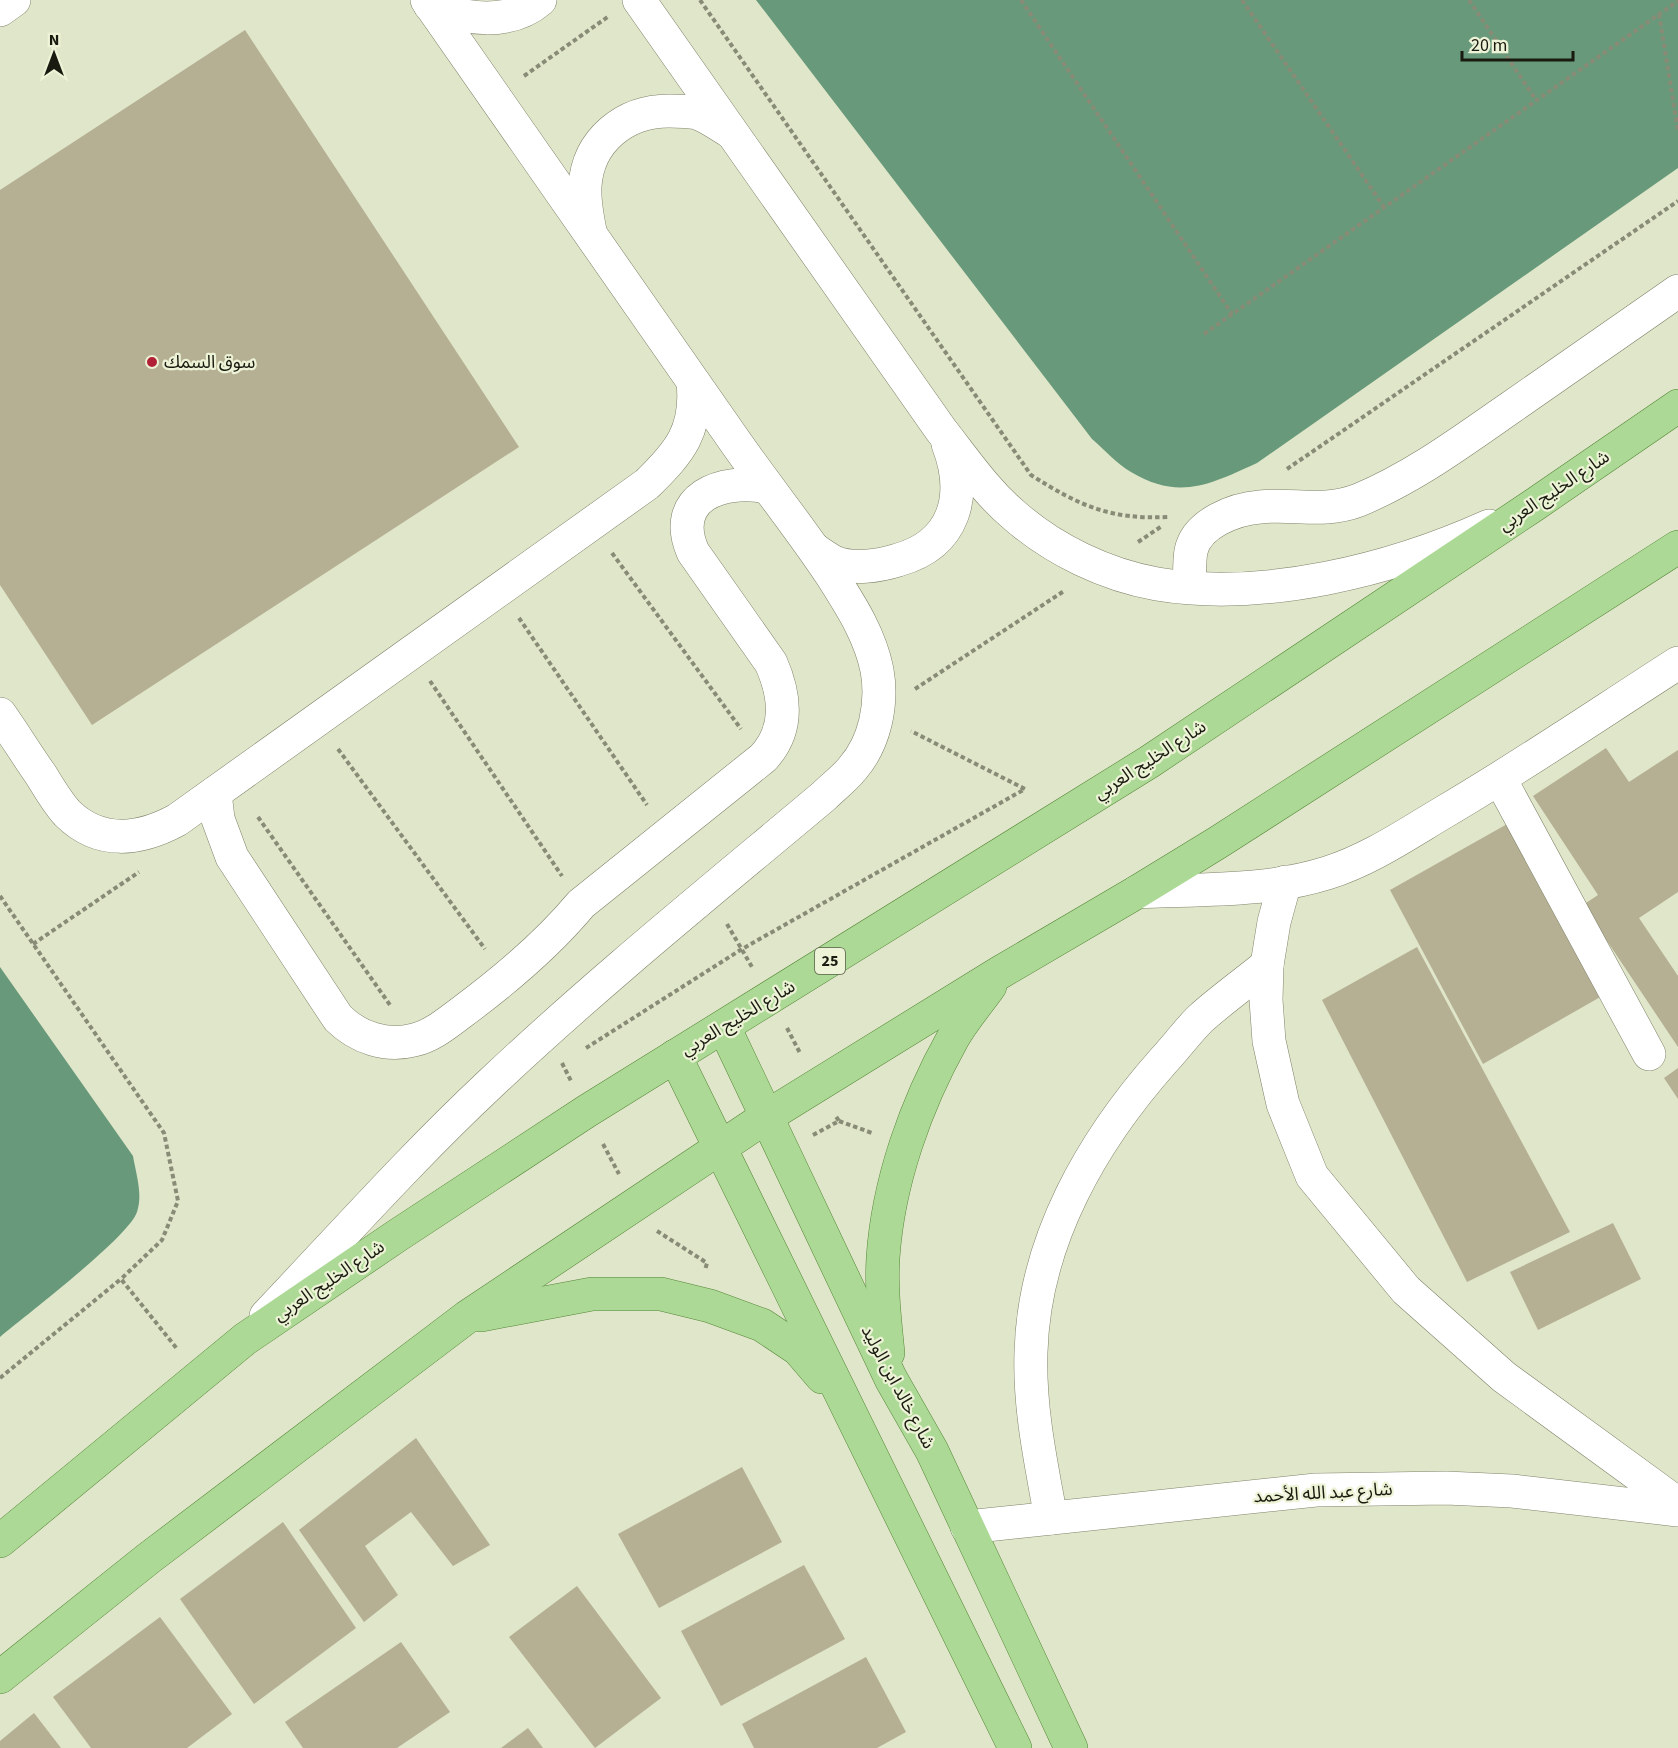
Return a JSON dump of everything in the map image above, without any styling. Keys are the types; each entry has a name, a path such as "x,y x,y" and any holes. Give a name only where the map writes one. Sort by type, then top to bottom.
{"main road":[{"name":"شارع الخليج العربي","path":"0,1541 245,1339 417,1222 587,1111 1149,762 1678,406"},
{"path":"0,1677 149,1558 467,1317 766,1118 999,973 1137,892 1678,547"},
{"path":"891,1379 883,1306 883,1260 887,1221 906,1145 921,1105 954,1036 999,973"},
{"name":"شارع خالد ابن الوليد","path":"724,1027 891,1379 932,1451 1071,1748"},
{"path":"675,1056 1015,1748"},
{"path":"467,1317 592,1294 661,1294 694,1302 762,1325 798,1349 848,1407"}],"lane":[{"path":"0,10 14,0"},
{"path":"428,2 448,13 482,18 514,14 532,7 540,0"},
{"path":"245,1339 416,1157 490,1084 563,1017 824,796 852,769 864,753 878,714 878,673 867,634 849,602 815,550 767,487 428,2"},
{"path":"626,6 731,132 941,430 990,492 1013,515 1049,542 1101,567 1156,584 1221,589 1265,586 1364,569 1464,537 1534,505"},
{"path":"591,237 585,205 587,174 595,150 603,137 616,127 647,113 679,111 694,112 707,117 731,132"},
{"path":"1190,587 1191,550 1196,539 1217,520 1246,509 1262,506 1310,509 1339,506 1359,500 1423,468 1678,291"},
{"path":"0,714 66,811 94,832 127,837 158,830 177,820 647,484 670,461 690,427 694,405 693,382"},
{"path":"815,550 835,562 854,566 874,565 912,556 936,541 952,518 957,490 952,454 941,430"},
{"path":"223,787 218,819 232,857 338,1018 357,1034 369,1038 400,1042 427,1036 492,991 561,928 581,904 763,758 777,740 783,716 779,683 771,663 693,552 689,542 687,521 696,502 713,490 735,484 767,487"},
{"path":"1137,892 1243,887 1285,882 1328,873 1380,850 1500,779 1668,669 1678,640"},
{"path":"1500,779 1649,1054"},
{"path":"1285,882 1274,922 1267,965 1266,1000 1269,1041 1283,1104 1312,1176 1406,1290 1504,1377 1678,1504"},
{"path":"1051,1518 1031,1404 1031,1350 1036,1304 1052,1238 1074,1188 1102,1139 1139,1088 1200,1020 1267,965"},
{"name":"شارع عبد الله الأحمد","path":"967,1527 1316,1490 1381,1488 1512,1491 1678,1510"}],"path":[{"path":"700,0 1031,475 1065,497 1104,512 1144,518 1176,516 878,714 1025,789 742,949"},
{"path":"1021,0 1232,314"},
{"path":"1242,0 1384,207"},
{"path":"1469,0 1536,100"},
{"path":"1203,334 1678,1"},
{"path":"494,97 626,6"},
{"path":"1659,14 1678,131"},
{"path":"1282,472 1678,201"},
{"path":"590,524 763,758"},
{"path":"499,589 668,835"},
{"path":"411,652 581,904"},
{"path":"316,720 506,978"},
{"path":"223,787 414,1040"},
{"path":"33,944 140,872"},
{"path":"0,896 164,1133 178,1201 162,1240 121,1279 0,1378"},
{"path":"653,1228 707,1263 694,1302"},
{"path":"121,1279 199,1377"}],"shaded area":[{"path":"756,0 1678,0 1678,168 1257,463 1210,483 1180,487 1164,486 1148,481 1126,469 1092,439"},
{"path":"0,967 133,1156 139,1205 130,1224 116,1239 75,1276 0,1337"}],"building":[{"path":"245,30 519,447 92,725 0,585 0,190"},
{"path":"1606,748 1629,782 1678,750 1678,892 1639,918 1678,976 1678,1047 1583,905 1598,895 1533,796"},
{"path":"1509,823 1602,996 1483,1064 1390,890"},
{"path":"1417,947 1570,1232 1467,1282 1322,1000"},
{"path":"1678,1068 1678,1099 1664,1078"},
{"path":"1613,1223 1641,1279 1538,1330 1510,1272"},
{"path":"416,1438 490,1545 453,1566 411,1512 365,1546 398,1595 364,1622 299,1530"},
{"path":"742,1467 782,1542 659,1608 618,1534"},
{"path":"283,1522 356,1628 254,1704 180,1599"},
{"path":"804,1565 845,1639 721,1706 681,1631"},
{"path":"577,1586 661,1698 595,1748 509,1637"},
{"path":"160,1617 232,1714 187,1748 91,1748 53,1697"},
{"path":"401,1642 450,1712 397,1748 303,1748 285,1722"},
{"path":"866,1657 906,1732 877,1748 754,1748 742,1724"},
{"path":"34,1713 61,1748 0,1748 0,1741"},
{"path":"528,1728 543,1748 501,1748"}],"place":[{"name":"سوق السمك","path":"152,362"}]}
